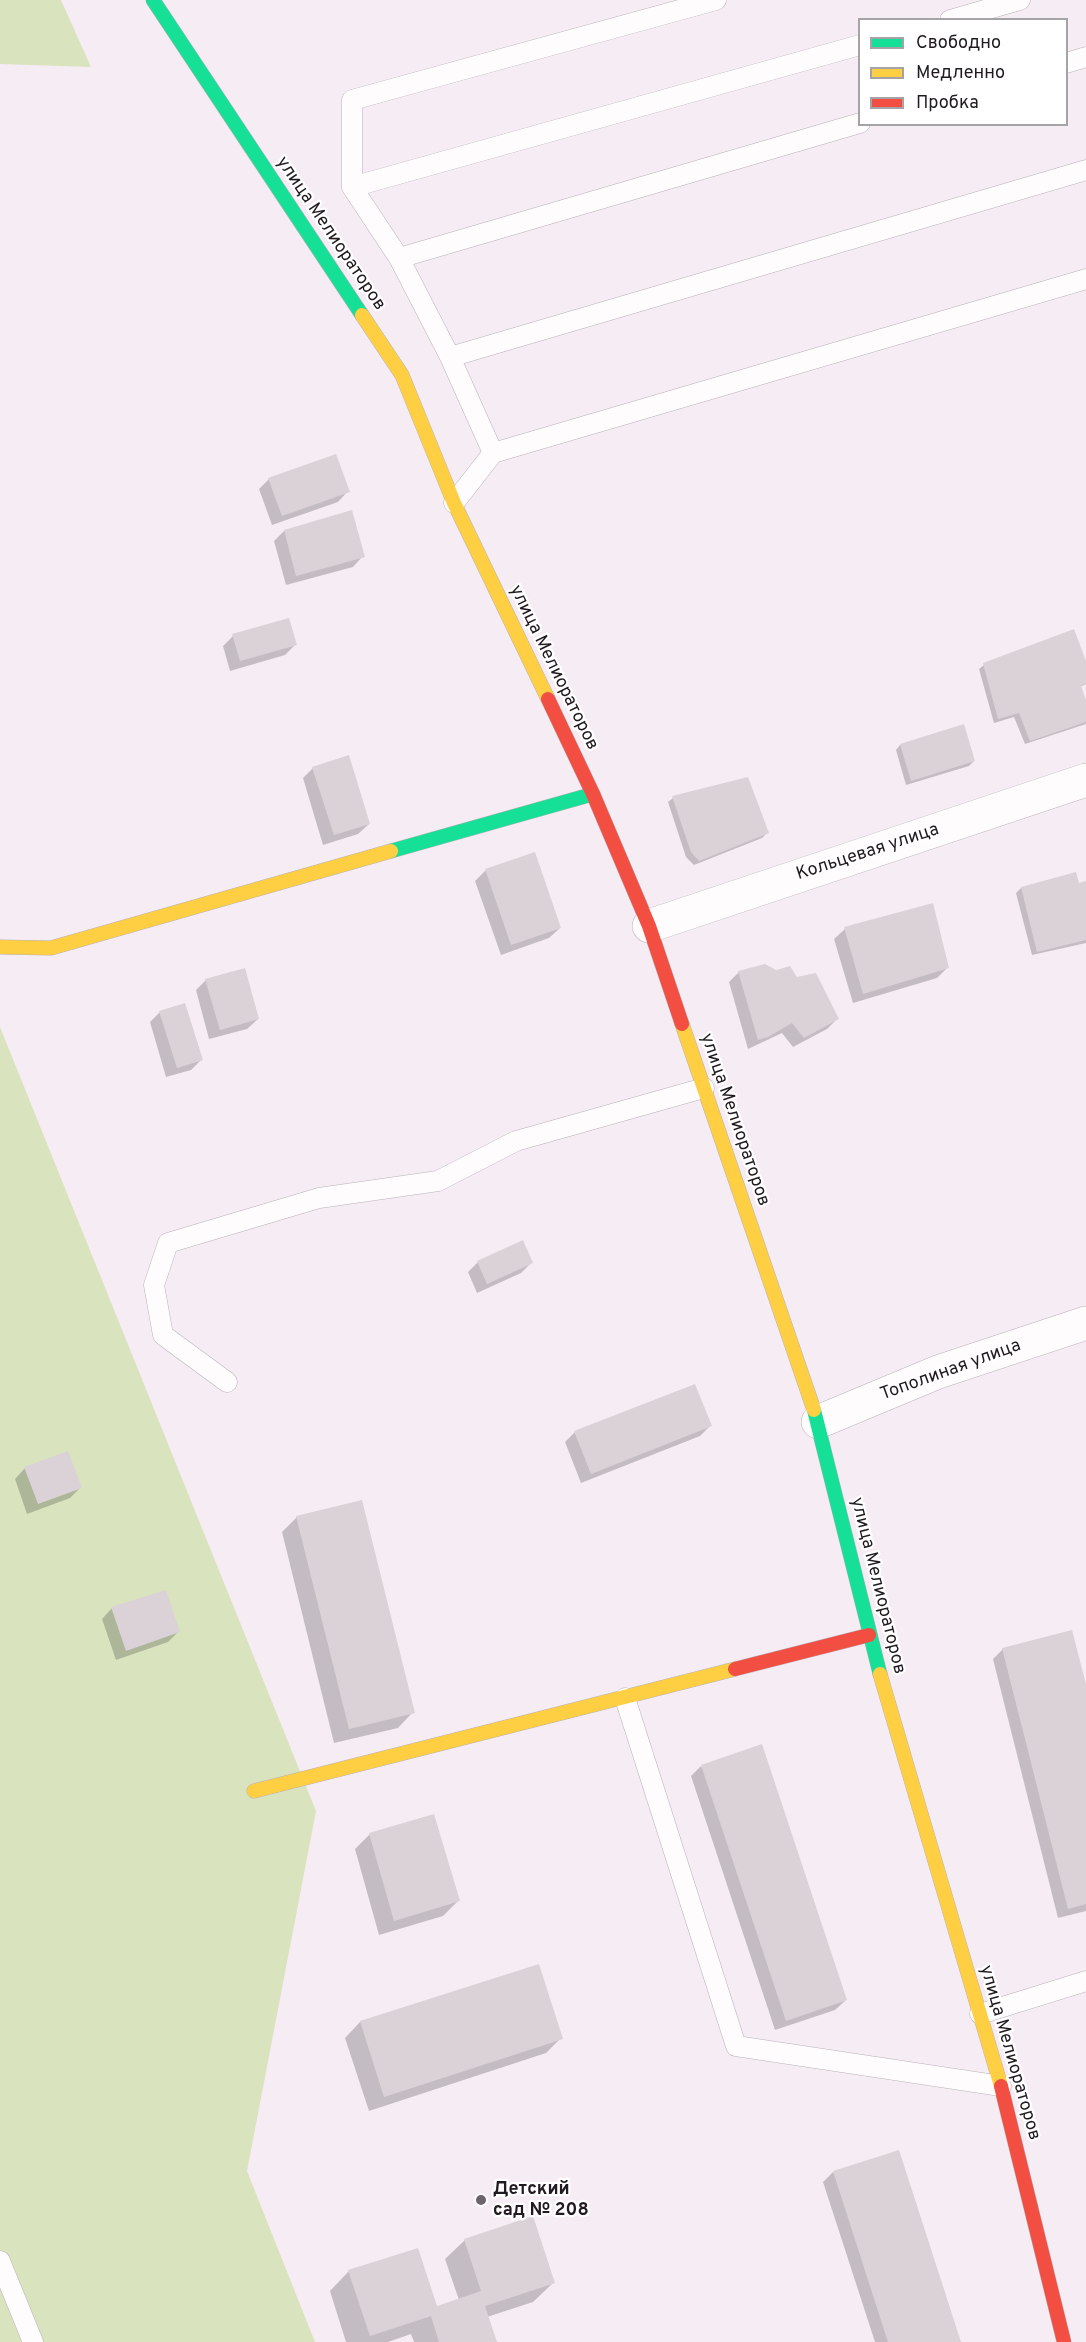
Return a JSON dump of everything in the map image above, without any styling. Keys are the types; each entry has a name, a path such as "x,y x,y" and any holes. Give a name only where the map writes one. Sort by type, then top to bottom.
{"street":[{"name":"улица Мелиораторов","path":"153,0 402,375 454,503 593,794 649,926 818,1422 869,1635 1001,2086 1064,2342"},
{"name":"Кольцевая улица","path":"649,926 1086,780"},
{"path":"0,947 51,948 593,794"},
{"name":"Тополиная улица","path":"818,1422 938,1372 1086,1323"},
{"path":"254,1791 869,1635"}],"lane":[{"path":"493,453 450,357 399,258 352,187 352,100 716,0"},
{"path":"957,18 1020,0"},
{"path":"352,187 858,46"},
{"path":"1068,62 1086,57"},
{"path":"399,258 858,124"},
{"path":"450,357 1086,170"},
{"path":"454,503 493,453 1086,279"},
{"path":"227,1382 163,1335 154,1285 168,1243 319,1198 438,1181 516,1141 704,1088"},
{"path":"625,1698 736,2046 1001,2086"},
{"path":"980,2014 1086,1981"},
{"path":"0,2261 33,2342"}],"green space":[{"path":"0,0 61,0 91,67 0,64"},
{"path":"0,1027 316,1811 247,2171 315,2342 0,2342"}],"building":[{"path":"336,454 350,492 282,516 268,478"},
{"path":"352,510 365,557 296,576 284,530"},
{"path":"289,618 297,645 240,661 232,634"},
{"path":"1074,629 1086,661 1086,683 1081,686 1086,700 1086,722 1030,741 1019,713 998,719 983,663"},
{"path":"964,724 975,761 911,781 900,744"},
{"path":"349,755 370,824 334,835 312,767"},
{"path":"748,777 769,833 699,861 691,852 672,796"},
{"path":"535,852 561,928 511,945 485,869"},
{"path":"1076,872 1079,883 1086,881 1086,940 1037,952 1021,887"},
{"path":"933,903 949,968 863,994 844,927"},
{"path":"765,964 776,970 790,966 797,977 816,973 839,1019 804,1038 792,1023 758,1040 738,971"},
{"path":"245,968 259,1019 220,1030 205,979"},
{"path":"185,1003 203,1060 177,1068 159,1011"},
{"path":"523,1240 533,1263 487,1284 477,1261"},
{"path":"695,1384 712,1426 591,1474 574,1431"},
{"path":"68,1451 82,1488 38,1504 24,1467"},
{"path":"362,1500 415,1713 349,1729 296,1516"},
{"path":"166,1590 180,1632 126,1651 111,1607"},
{"path":"1072,1630 1086,1684 1086,1904 1068,1909 1002,1648"},
{"path":"762,1744 847,2000 786,2021 701,1765"},
{"path":"434,1814 460,1901 394,1921 369,1833"},
{"path":"539,1964 563,2039 384,2097 360,2021"},
{"path":"899,2150 961,2342 888,2342 833,2171"},
{"path":"533,2216 555,2283 485,2306 497,2342 439,2342 431,2316 370,2336 348,2270 418,2248 437,2306 481,2291 464,2239"}],"traffic: fast":[{"path":"153,0 362,315"},
{"path":"391,851 593,794"},
{"path":"814,1410 880,1674"}],"traffic: slow":[{"path":"362,315 402,375 454,503 548,699"},
{"path":"0,947 51,948 391,851"},
{"path":"682,1024 814,1410"},
{"path":"254,1791 735,1669"},
{"path":"880,1674 1001,2086"}],"traffic: jam":[{"path":"548,699 593,794 649,926 682,1024"},
{"path":"735,1669 869,1635"},
{"path":"1001,2086 1064,2342"}],"place":[{"name":"Детский сад № 208","path":"481,2200"}]}
